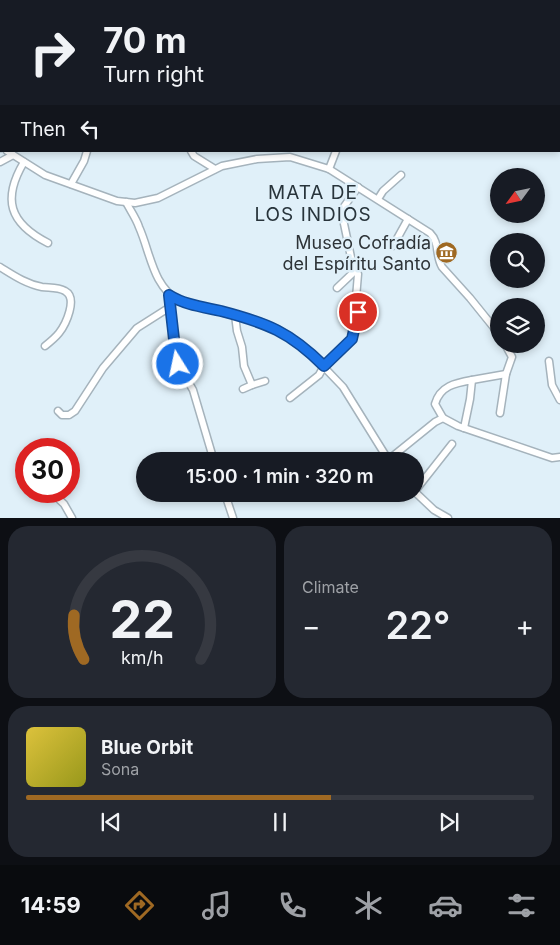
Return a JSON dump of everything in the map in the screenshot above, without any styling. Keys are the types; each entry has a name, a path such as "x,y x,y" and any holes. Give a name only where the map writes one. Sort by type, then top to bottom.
{"street":[{"path":"71,184 84,162 87,152"},
{"path":"192,152 194,156 215,169"},
{"path":"329,168 336,152"},
{"path":"0,162 10,153 45,175 117,201 135,203 158,198 215,169 238,162 290,156 329,168 434,237 438,249 438,261 490,323"},
{"path":"24,162 13,183 12,209 20,223 28,231 48,243"},
{"path":"378,199 401,174"},
{"path":"290,398 319,375 324,366 352,339 358,312 356,298 358,274 349,251 343,208 358,187"},
{"path":"126,202 138,224 160,284 169,295 180,302 235,315 277,329 304,348 343,387 383,452"},
{"path":"394,246 408,219"},
{"path":"0,267 21,280 41,287 56,288 65,291 69,295 66,321 58,335 45,346"},
{"path":"337,288 356,270"},
{"path":"169,295 176,357 193,390 212,452"},
{"path":"58,411 62,415 69,415 75,411 103,368 136,328 170,307"},
{"path":"235,315 244,366 252,385"},
{"path":"500,413 506,374 512,357 510,353"},
{"path":"549,361 552,385 560,400"},
{"path":"506,374 450,385 442,390 436,404 443,418 464,428 552,458 560,457"},
{"path":"464,428 472,380"},
{"path":"243,388 265,381"},
{"path":"400,452 435,422 443,418"},
{"path":"424,480 452,444"},
{"path":"424,501 434,510 448,518"},
{"path":"228,502 233,518"},
{"path":"63,503 72,518"}],"place":[{"name":"Museo Cofradía del Espíritu Santo","path":"447,252"}],"district":[{"name":"MATA DE LOS INDIOS","path":"313,203"}],"route":[{"path":"178,364 169,295 180,302 261,322 277,329 289,336 324,366 349,344 352,339 358,312"}]}
